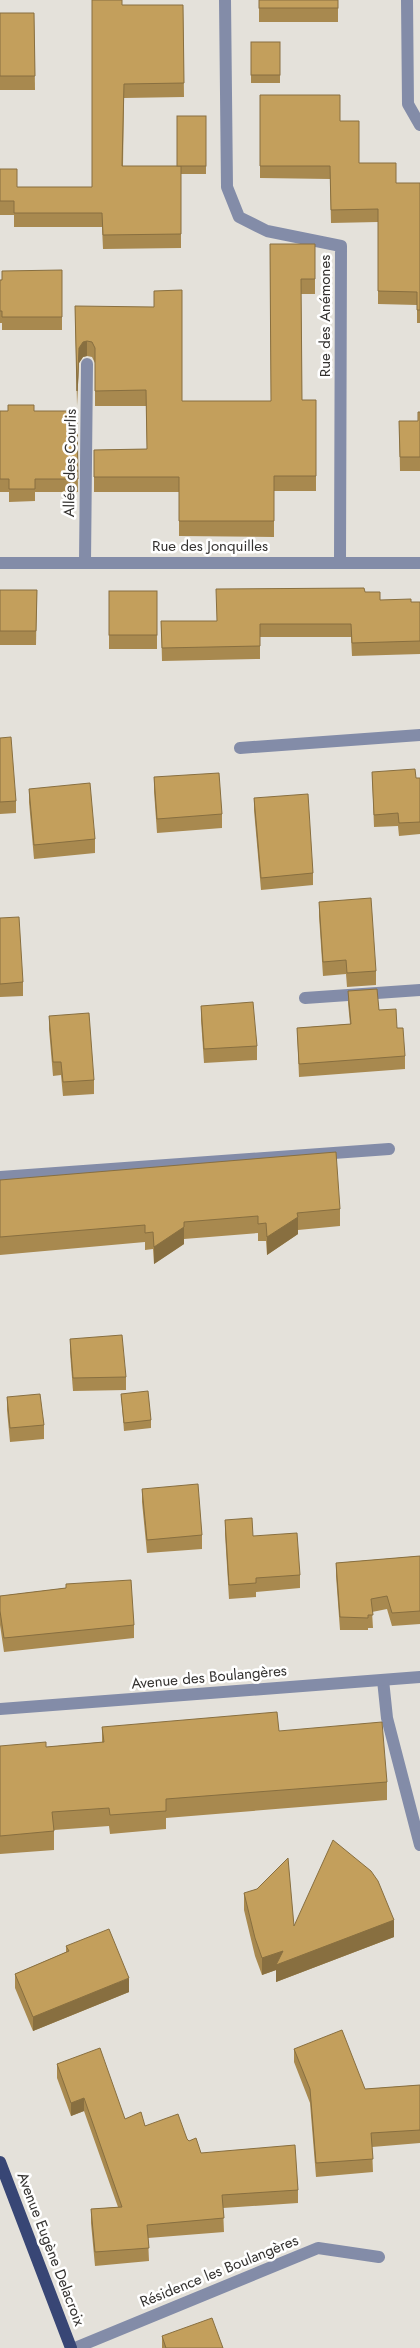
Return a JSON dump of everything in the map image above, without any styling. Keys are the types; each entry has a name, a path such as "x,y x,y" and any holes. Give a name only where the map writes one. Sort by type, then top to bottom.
{"main road":[{"name":"Avenue Eugène Delacroix","path":"0,2162 71,2348"}],"street":[{"name":"Rue des Anémones","path":"225,0 227,187 239,217 267,231 341,246 340,562"},
{"path":"406,0 408,104 420,125"},
{"name":"Allée des Courlis","path":"85,562 88,364"},
{"name":"Rue des Jonquilles","path":"0,563 420,563"},
{"path":"240,748 420,735"},
{"path":"305,998 420,990"},
{"path":"0,1177 389,1149"},
{"name":"Avenue des Boulangères","path":"0,1709 420,1677"},
{"path":"383,1680 386,1718 420,1845"},
{"name":"Résidence les Boulangères","path":"75,2348 318,2248 379,2257"}],"building":[{"path":"92,0 122,0 122,5 183,5 184,83 124,84 122,166 181,166 181,234 103,235 102,213 14,213 14,201 0,201 0,169 17,169 17,187 92,187"},
{"path":"259,0 338,0 338,8 259,8"},
{"path":"0,13 34,13 35,76 0,76"},
{"path":"251,42 280,42 280,75 251,75"},
{"path":"260,95 340,95 340,121 359,121 359,163 396,163 396,183 420,183 420,310 417,310 417,292 378,291 378,209 331,210 330,166 260,166"},
{"path":"177,116 206,116 206,166 177,166"},
{"path":"270,244 315,244 315,279 301,279 302,400 316,400 316,476 274,476 274,521 179,521 179,477 94,477 94,450 147,449 146,390 95,391 95,348 92,342 87,341 83,342 79,348 77,391 75,306 154,307 154,291 182,290 182,401 271,401"},
{"path":"62,270 62,317 2,317 2,311 0,311 0,280 2,280 2,271"},
{"path":"8,405 34,405 34,411 77,411 78,479 35,479 35,489 9,489 9,479 0,479 0,411 8,411"},
{"path":"418,412 420,412 420,457 400,457 399,421 418,421"},
{"path":"364,588 365,592 380,592 380,600 411,599 411,602 420,602 420,641 352,643 351,624 260,624 260,646 162,648 161,621 217,621 216,589"},
{"path":"0,590 37,590 36,631 0,631"},
{"path":"109,591 157,591 157,635 109,635"},
{"path":"11,737 16,801 0,802 0,738"},
{"path":"415,769 416,778 420,778 420,822 399,823 398,813 374,815 372,772"},
{"path":"219,773 222,814 157,819 154,777"},
{"path":"90,783 95,839 34,845 29,789"},
{"path":"308,794 313,873 261,878 254,798"},
{"path":"371,898 376,971 347,973 346,960 323,962 319,902"},
{"path":"19,917 23,982 0,984 0,918"},
{"path":"377,989 379,1010 396,1009 397,1028 403,1028 405,1056 299,1064 297,1028 351,1024 348,991"},
{"path":"253,1002 257,1046 204,1049 201,1006"},
{"path":"89,1013 94,1080 63,1082 61,1062 53,1062 49,1016"},
{"path":"336,1152 340,1209 297,1213 298,1217 267,1237 266,1223 258,1224 258,1216 184,1222 184,1227 154,1247 153,1232 145,1233 145,1225 0,1237 0,1180"},
{"path":"122,1335 126,1377 73,1378 70,1339"},
{"path":"148,1391 151,1420 124,1423 121,1394"},
{"path":"40,1394 44,1425 10,1428 7,1397"},
{"path":"198,1484 202,1535 147,1540 142,1489"},
{"path":"252,1518 253,1536 297,1533 300,1575 256,1578 256,1583 229,1585 225,1520"},
{"path":"420,1556 420,1611 392,1613 387,1596 371,1599 373,1615 368,1615 368,1618 340,1617 336,1563"},
{"path":"131,1580 134,1625 4,1638 0,1596 66,1588 66,1584"},
{"path":"277,1712 279,1731 382,1722 387,1782 166,1799 166,1811 110,1815 109,1808 52,1812 54,1831 0,1836 0,1746 46,1742 46,1747 104,1742 102,1727"},
{"path":"333,1840 371,1871 378,1881 394,1920 276,1965 283,1951 262,1958 244,1893 257,1889 288,1858 294,1926"},
{"path":"109,1929 129,1978 33,2017 15,1974 69,1951 66,1946"},
{"path":"342,2030 365,2089 420,2085 420,2130 371,2133 373,2159 316,2163 310,2089 294,2049"},
{"path":"100,2048 125,2119 141,2112 145,2126 178,2114 187,2139 189,2141 196,2138 201,2153 295,2145 298,2190 222,2195 224,2218 147,2225 149,2248 95,2252 91,2209 122,2207 84,2098 71,2103 57,2064"},
{"path":"212,2318 223,2348 166,2348 162,2336"}]}
